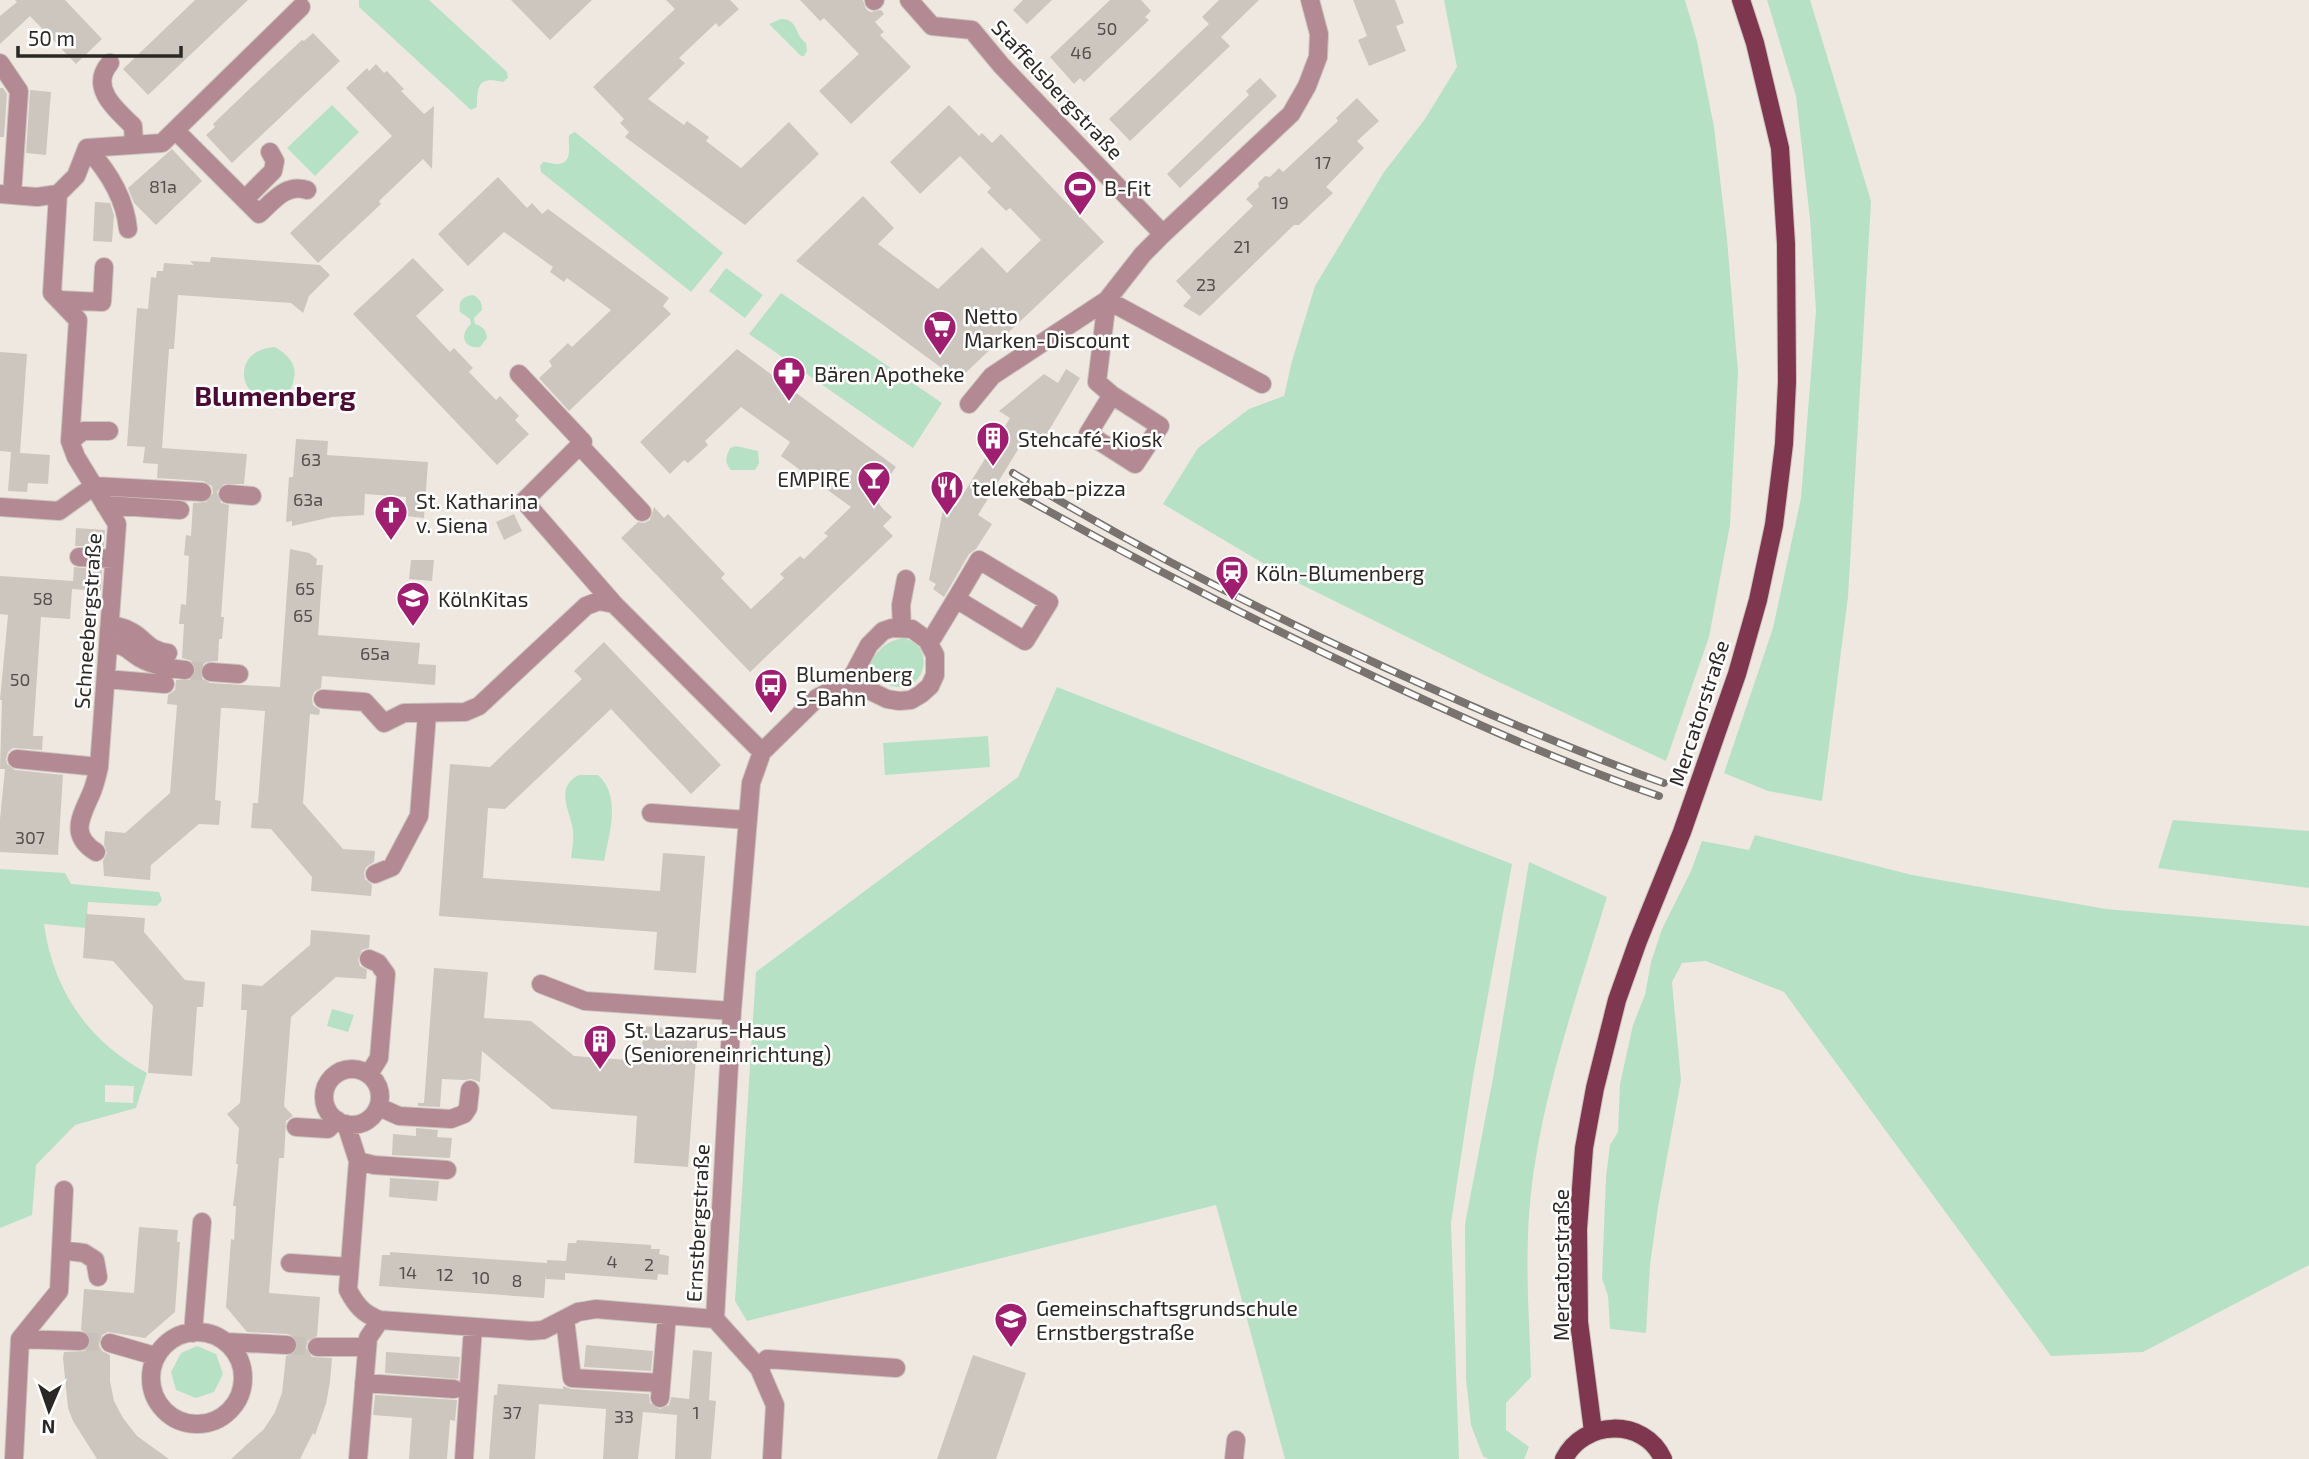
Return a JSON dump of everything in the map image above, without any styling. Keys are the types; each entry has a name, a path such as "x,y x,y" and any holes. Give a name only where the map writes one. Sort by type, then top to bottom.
{"main road":[{"name":"Mercatorstraße","path":"1593,1431 1579,1322 1578,1229 1584,1148 1595,1088 1617,1000 1682,832 1737,674 1758,600 1774,524 1784,444 1787,382 1786,244 1780,148 1755,43 1741,0"},
{"path":"1564,1459 1577,1441 1593,1431 1612,1427 1630,1430 1647,1439 1663,1459"}],"street":[{"name":"Staffelsbergstraße","path":"909,0 932,26 972,30 1001,65 1163,234"},
{"path":"969,404 992,376 1107,300 1143,254 1291,114 1307,86 1318,57 1319,34 1310,0"},
{"path":"87,148 162,143 301,7"},
{"path":"0,63 19,91 6,194 37,197 58,194 76,176 87,148"},
{"path":"110,63 103,71 102,88 113,105 133,126 134,144"},
{"path":"176,130 259,214 289,188 307,190"},
{"path":"87,148 104,167 121,199 126,209 128,229"},
{"path":"245,200 273,171 275,161 270,152"},
{"path":"58,194 59,300 78,320 70,441"},
{"path":"59,300 102,302 104,267"},
{"path":"59,300 117,311"},
{"path":"1107,300 1262,384"},
{"path":"1107,300 1097,382 1112,395"},
{"path":"519,374 642,512"},
{"path":"70,441 83,431 109,430"},
{"name":"Schneebergstraße","path":"70,441 76,457 117,524 99,767 93,790 80,818 79,828 85,844 96,852"},
{"path":"582,444 524,501 614,604 762,752"},
{"path":"94,486 202,492"},
{"name":"Schneebergstraße","path":"0,506 59,511 94,486"},
{"path":"228,494 252,496"},
{"path":"105,505 180,510"},
{"path":"79,557 114,559"},
{"path":"927,640 933,638 956,599 979,560 1049,602 1025,641 956,599"},
{"path":"902,628 901,605 906,579"},
{"path":"323,699 365,702 384,723 404,713 465,712 479,706 586,606 599,601 614,604"},
{"path":"110,625 127,629 151,649 168,653"},
{"path":"892,628 902,628 920,633 927,640 937,663 935,675 930,686 911,700 887,699 850,681 875,637 892,628"},
{"path":"109,644 124,645 139,658 162,668 185,670"},
{"path":"211,672 239,674"},
{"path":"106,679 165,684"},
{"name":"Ernstbergstraße","path":"772,1459 775,1405 759,1368 715,1320 732,1011 747,820 751,782 762,752 817,698 850,681"},
{"path":"375,874 391,867 419,816 427,714"},
{"path":"17,760 99,767"},
{"path":"650,813 747,820"},
{"path":"369,959 378,963 386,974 379,1058 369,1074"},
{"path":"541,984 585,1001 732,1011"},
{"path":"350,1069 360,1069 376,1081 380,1090 379,1107 366,1122 356,1125 342,1122 330,1114 325,1105 327,1085 332,1077 350,1069"},
{"path":"379,1107 399,1116 451,1119 464,1114 468,1108 470,1090"},
{"path":"296,1127 328,1129 342,1122"},
{"path":"342,1122 358,1161 348,1290 355,1304 369,1316 380,1320 543,1330 578,1312 596,1310 715,1320"},
{"path":"358,1161 374,1165 447,1170"},
{"path":"14,1459 20,1339 59,1291 64,1190"},
{"path":"193,1333 202,1222"},
{"path":"61,1250 84,1253 95,1260 99,1277"},
{"path":"290,1263 349,1267"},
{"path":"565,1318 572,1378 661,1390 667,1315"},
{"path":"358,1459 368,1338 380,1320"},
{"path":"464,1459 473,1327"},
{"path":"228,1342 240,1363 243,1377 242,1389 232,1407 222,1416 198,1424 178,1420 165,1411 156,1399 151,1375 155,1356 179,1335 205,1332 228,1342 287,1345"},
{"path":"20,1339 79,1341"},
{"path":"110,1343 155,1356"},
{"path":"317,1347 367,1347"},
{"path":"759,1368 767,1359 896,1368"},
{"path":"364,1383 454,1389"},
{"path":"1234,1459 1236,1440"}],"green space":[{"path":"359,0 429,0 507,72 508,78 503,82 484,81 479,88 477,107 471,110 359,7"},
{"path":"1444,0 1685,0 1697,41 1714,127 1738,372 1730,525 1709,637 1666,761 1288,578 1163,504 1198,448 1249,409 1284,396 1315,286 1384,172 1425,119 1457,67"},
{"path":"1767,0 1810,0 1871,201 1848,597 1822,801 1768,791 1724,773 1773,628 1801,498 1816,311 1810,219 1796,96"},
{"path":"781,19 794,24 806,43 807,51 804,56 769,24"},
{"path":"332,105 359,132 315,176 287,148"},
{"path":"575,132 723,253 691,292 541,172 540,166 543,162 555,164 568,158 569,135"},
{"path":"726,268 763,295 745,318 709,291"},
{"path":"781,293 942,403 913,448 749,334"},
{"path":"473,295 482,307 474,318 475,324 484,329 487,338 480,347 470,346 465,340 465,332 471,324 470,319 460,312 462,300"},
{"path":"275,347 292,362 295,374 292,387 288,395 272,399 259,397 250,390 244,369 249,359 259,351"},
{"path":"736,446 758,451 759,463 755,470 731,470 727,457 730,448"},
{"path":"905,638 917,645 922,653 922,673 918,678 907,686 900,687 869,677 866,671 881,648"},
{"path":"1057,687 1512,864 1473,1077 1451,1223 1459,1459 1285,1459 1216,1205 747,1321 735,1301 756,972 1018,777"},
{"path":"988,736 990,767 885,775 883,743"},
{"path":"579,775 598,775 610,794 611,828 604,861 571,858 573,830 565,793 571,780"},
{"path":"2173,820 2309,831 2309,888 2158,868"},
{"path":"1755,835 1912,875 2106,909 2309,926 2309,1265 2143,1352 2051,1356 1784,992 1706,961 1682,963 1672,982 1681,1080 1658,1207 1650,1265 1646,1333 1610,1329 1608,1296 1602,1278 1606,1177 1610,1145 1618,1132 1620,1084 1633,1025 1645,995 1651,962 1662,929 1691,871 1702,841 1749,850"},
{"path":"1529,862 1607,897 1556,1065 1537,1152 1531,1195 1528,1255 1531,1377 1506,1403 1506,1430 1529,1447 1524,1459 1488,1459 1483,1456 1471,1425 1466,1379 1465,1224 1493,1078"},
{"path":"0,869 65,873 71,884 159,892 162,900 157,906 88,902 86,928 44,924 56,971 77,1011 107,1045 147,1073 136,1108 75,1125 36,1165 32,1215 0,1228","holes":["105,1085 134,1086 133,1103 105,1102"]},
{"path":"332,1009 354,1015 348,1032 327,1026"},
{"path":"197,1346 216,1354 223,1374 214,1392 196,1398 176,1390 171,1372 181,1353"}],"building":[{"path":"15,0 65,0 102,39 76,64 30,16 0,44 0,16 17,2"},
{"path":"195,0 248,0 148,95 123,69"},
{"path":"511,0 592,0 550,40"},
{"path":"666,0 730,0 739,9 719,27 716,23 679,58 685,63 648,99 684,125 687,121 709,137 706,141 741,168 789,122 819,154 745,225 625,137 629,132 620,123 624,119 593,87 675,9"},
{"path":"800,0 863,0 870,12 881,10 884,14 875,22 884,32 880,35 911,67 851,124 819,91 859,54 824,18 820,21"},
{"path":"1023,0 1052,0 1027,24 1013,10"},
{"path":"1110,0 1141,0 1151,11 1145,17 1149,20 1084,82 1080,78 1074,84 1050,57"},
{"path":"1219,0 1259,0 1221,37 1230,46 1130,141 1109,119 1209,24 1202,17"},
{"path":"1353,0 1395,0 1404,23 1396,26 1406,51 1369,66 1358,40 1367,36"},
{"path":"313,33 340,61 232,163 206,135 215,127 213,124 260,79"},
{"path":"376,64 384,73 387,71 404,89 401,91 424,114 434,106 432,169 423,159 379,201 381,204 318,263 290,233 392,136 346,88 367,68 369,71"},
{"path":"1260,78 1277,96 1180,188 1167,174 1249,95 1246,91"},
{"path":"0,88 7,94 4,137 0,137"},
{"path":"30,90 51,92 46,155 26,153"},
{"path":"1357,98 1379,121 1357,141 1364,148 1326,187 1333,193 1299,225 1294,225 1200,316 1183,306 1191,297 1176,281 1253,206 1246,199 1259,187 1258,183 1279,168 1283,172 1338,121 1336,118"},
{"path":"949,105 979,136 982,133 992,143 1001,134 1104,242 958,380 796,261 863,196 894,228 878,244 938,289 982,247 1007,273 1041,240 1010,208 1006,211 987,192 991,188 960,156 920,194 890,162"},
{"path":"172,149 202,181 156,225 134,203 128,188"},
{"path":"498,177 527,208 532,203 542,214 548,209 669,298 663,306 671,314 569,411 539,378 552,366 549,361 568,343 572,347 611,310 567,278 564,282 550,272 553,267 504,232 468,266 438,234"},
{"path":"95,202 110,203 114,215 112,242 93,241"},
{"path":"211,257 320,265 330,275 309,296 303,313 291,303 178,295 174,349 169,349 162,448 247,454 244,484 224,484 217,492 221,503 229,505 221,617 224,617 218,661 202,665 201,678 210,683 280,687 290,549 309,553 317,559 316,565 323,565 318,635 420,643 418,664 436,665 435,685 322,676 321,688 314,692 312,698 313,705 320,710 319,715 310,714 303,803 343,849 375,851 374,862 366,867 364,873 365,879 372,885 371,896 311,891 312,877 271,829 251,828 253,803 258,803 265,711 227,708 221,708 215,800 221,801 219,825 199,824 151,865 150,880 104,876 103,861 107,853 104,844 105,831 125,833 170,793 177,705 167,704 168,695 175,690 176,680 190,680 196,671 192,661 182,658 184,624 179,624 181,604 186,605 189,556 184,555 186,535 191,536 193,503 206,502 213,493 212,486 203,481 157,478 158,464 143,463 145,447 127,446 137,308 148,309 151,277 156,278 157,271 163,271 164,263 194,265 190,261 210,262"},
{"path":"413,258 444,290 416,316 450,352 454,348 473,368 469,372 496,400 500,396 519,416 515,420 529,434 497,465 353,314"},
{"path":"737,349 896,467 874,497 892,517 883,526 893,536 750,672 621,538 638,522 650,520 654,507 664,518 668,514 725,574 721,578 751,609 784,578 780,574 800,556 804,559 828,536 824,533 851,507 781,456 790,442 741,407 705,441 708,445 688,463 684,460 670,474 640,442"},
{"path":"0,352 27,354 20,453 50,455 48,484 28,483 27,492 8,491 11,452 0,451"},
{"path":"1066,369 1080,378 1042,442 1028,433 978,515 992,524 976,549 969,554 944,597 933,589 936,584 929,580 945,500 956,506 1010,418 999,411 1044,374 1058,383"},
{"path":"296,439 328,441 327,455 428,462 424,518 405,516 406,497 365,494 364,515 332,517 292,526 292,521 286,522 289,477 293,477"},
{"path":"514,514 522,531 504,540 496,522"},
{"path":"76,528 105,530 104,547 75,546"},
{"path":"411,560 434,560 432,581 409,579"},
{"path":"74,567 102,570 101,591 72,589 70,619 41,617 33,736 43,736 42,750 13,748 6,759 7,764 15,770 63,775 58,855 0,852 5,769 0,769 0,700 8,615 0,614 0,576 73,581"},
{"path":"604,642 721,765 691,794 611,709 505,809 488,808 483,878 660,891 663,853 705,856 696,973 654,970 657,932 439,916 450,764 490,767 582,679 574,671"},
{"path":"86,914 145,918 144,932 185,980 205,982 203,1007 197,1007 192,1076 148,1073 153,1006 113,961 83,958"},
{"path":"311,930 370,935 369,948 362,950 358,960 360,966 367,970 366,979 336,977 291,1017 284,1106 293,1116 286,1121 284,1158 279,1158 269,1293 320,1297 317,1336 308,1341 306,1348 312,1357 332,1358 330,1382 326,1404 315,1435 313,1433 300,1459 231,1459 264,1429 275,1412 282,1393 286,1356 296,1352 298,1345 297,1339 288,1334 247,1332 226,1307 231,1239 234,1240 236,1206 233,1206 239,1128 227,1114 240,1103 247,1010 241,1010 242,984 262,986 310,945"},
{"name":"St. Lazarus-Haus (Senioreneinrichtung)","path":"434,968 488,972 484,1018 531,1021 574,1056 641,1061 644,1026 698,1031 688,1167 634,1163 637,1116 552,1109 482,1051 480,1082 471,1079 442,1079 440,1107 418,1106 418,1103 424,1103"},
{"path":"416,1128 438,1130 437,1137 452,1138 450,1158 392,1155 393,1134 416,1136"},
{"path":"390,1178 439,1181 437,1201 389,1197"},
{"path":"139,1227 178,1230 177,1242 180,1242 175,1312 145,1338 108,1332 102,1335 99,1345 102,1351 110,1355 110,1381 114,1401 123,1418 137,1436 169,1459 97,1459 68,1408 64,1352 86,1351 91,1342 90,1335 81,1330 84,1289 134,1293"},
{"path":"577,1240 651,1245 651,1249 660,1249 659,1254 669,1256 668,1275 658,1274 657,1280 565,1273 565,1280 546,1279 546,1273 544,1298 379,1286 382,1255 390,1255 390,1252 547,1263 547,1260 566,1261 568,1243 576,1243"},
{"path":"586,1345 653,1351 651,1371 584,1367"},
{"path":"693,1350 712,1352 709,1400 716,1401 711,1459 675,1459 677,1415 643,1412 638,1459 603,1459 606,1409 539,1404 535,1459 489,1459 494,1395 497,1395 498,1384 563,1389 563,1386 571,1389 649,1394 650,1403 660,1409 669,1405 671,1397 689,1399"},
{"path":"386,1352 460,1357 458,1379 385,1373"},
{"path":"973,1355 1026,1373 996,1459 937,1459"},
{"path":"375,1395 457,1400 455,1421 450,1420 447,1459 409,1459 412,1418 373,1415"}],"tunnel":[{"path":"185,670 211,672"},
{"path":"80,1341 110,1343"},
{"path":"287,1345 317,1347"}],"railway":[{"path":"1013,473 1150,551 1337,645 1522,728 1664,783"},
{"path":"1005,487 1190,587 1332,657 1518,741 1659,796"}],"place":[{"name":"B-Fit","path":"1080,217"},
{"name":"Netto Marken-Discount","path":"940,357"},
{"name":"Bären Apotheke","path":"789,403"},
{"name":"Stehcafé-Kiosk","path":"993,468"},
{"name":"EMPIRE","path":"874,508"},
{"name":"telekebab-pizza","path":"947,517"},
{"name":"St. Katharina v. Siena","path":"391,542"},
{"name":"Köln-Blumenberg","path":"1232,602"},
{"name":"KölnKitas","path":"413,628"},
{"name":"Blumenberg S-Bahn","path":"771,715"},
{"name":"St. Lazarus-Haus (Senioreneinrichtung)","path":"600,1071"},
{"name":"Gemeinschaftsgrundschule Ernstbergstraße","path":"1011,1349"}],"district":[{"name":"Blumenberg","path":"275,395"}]}
